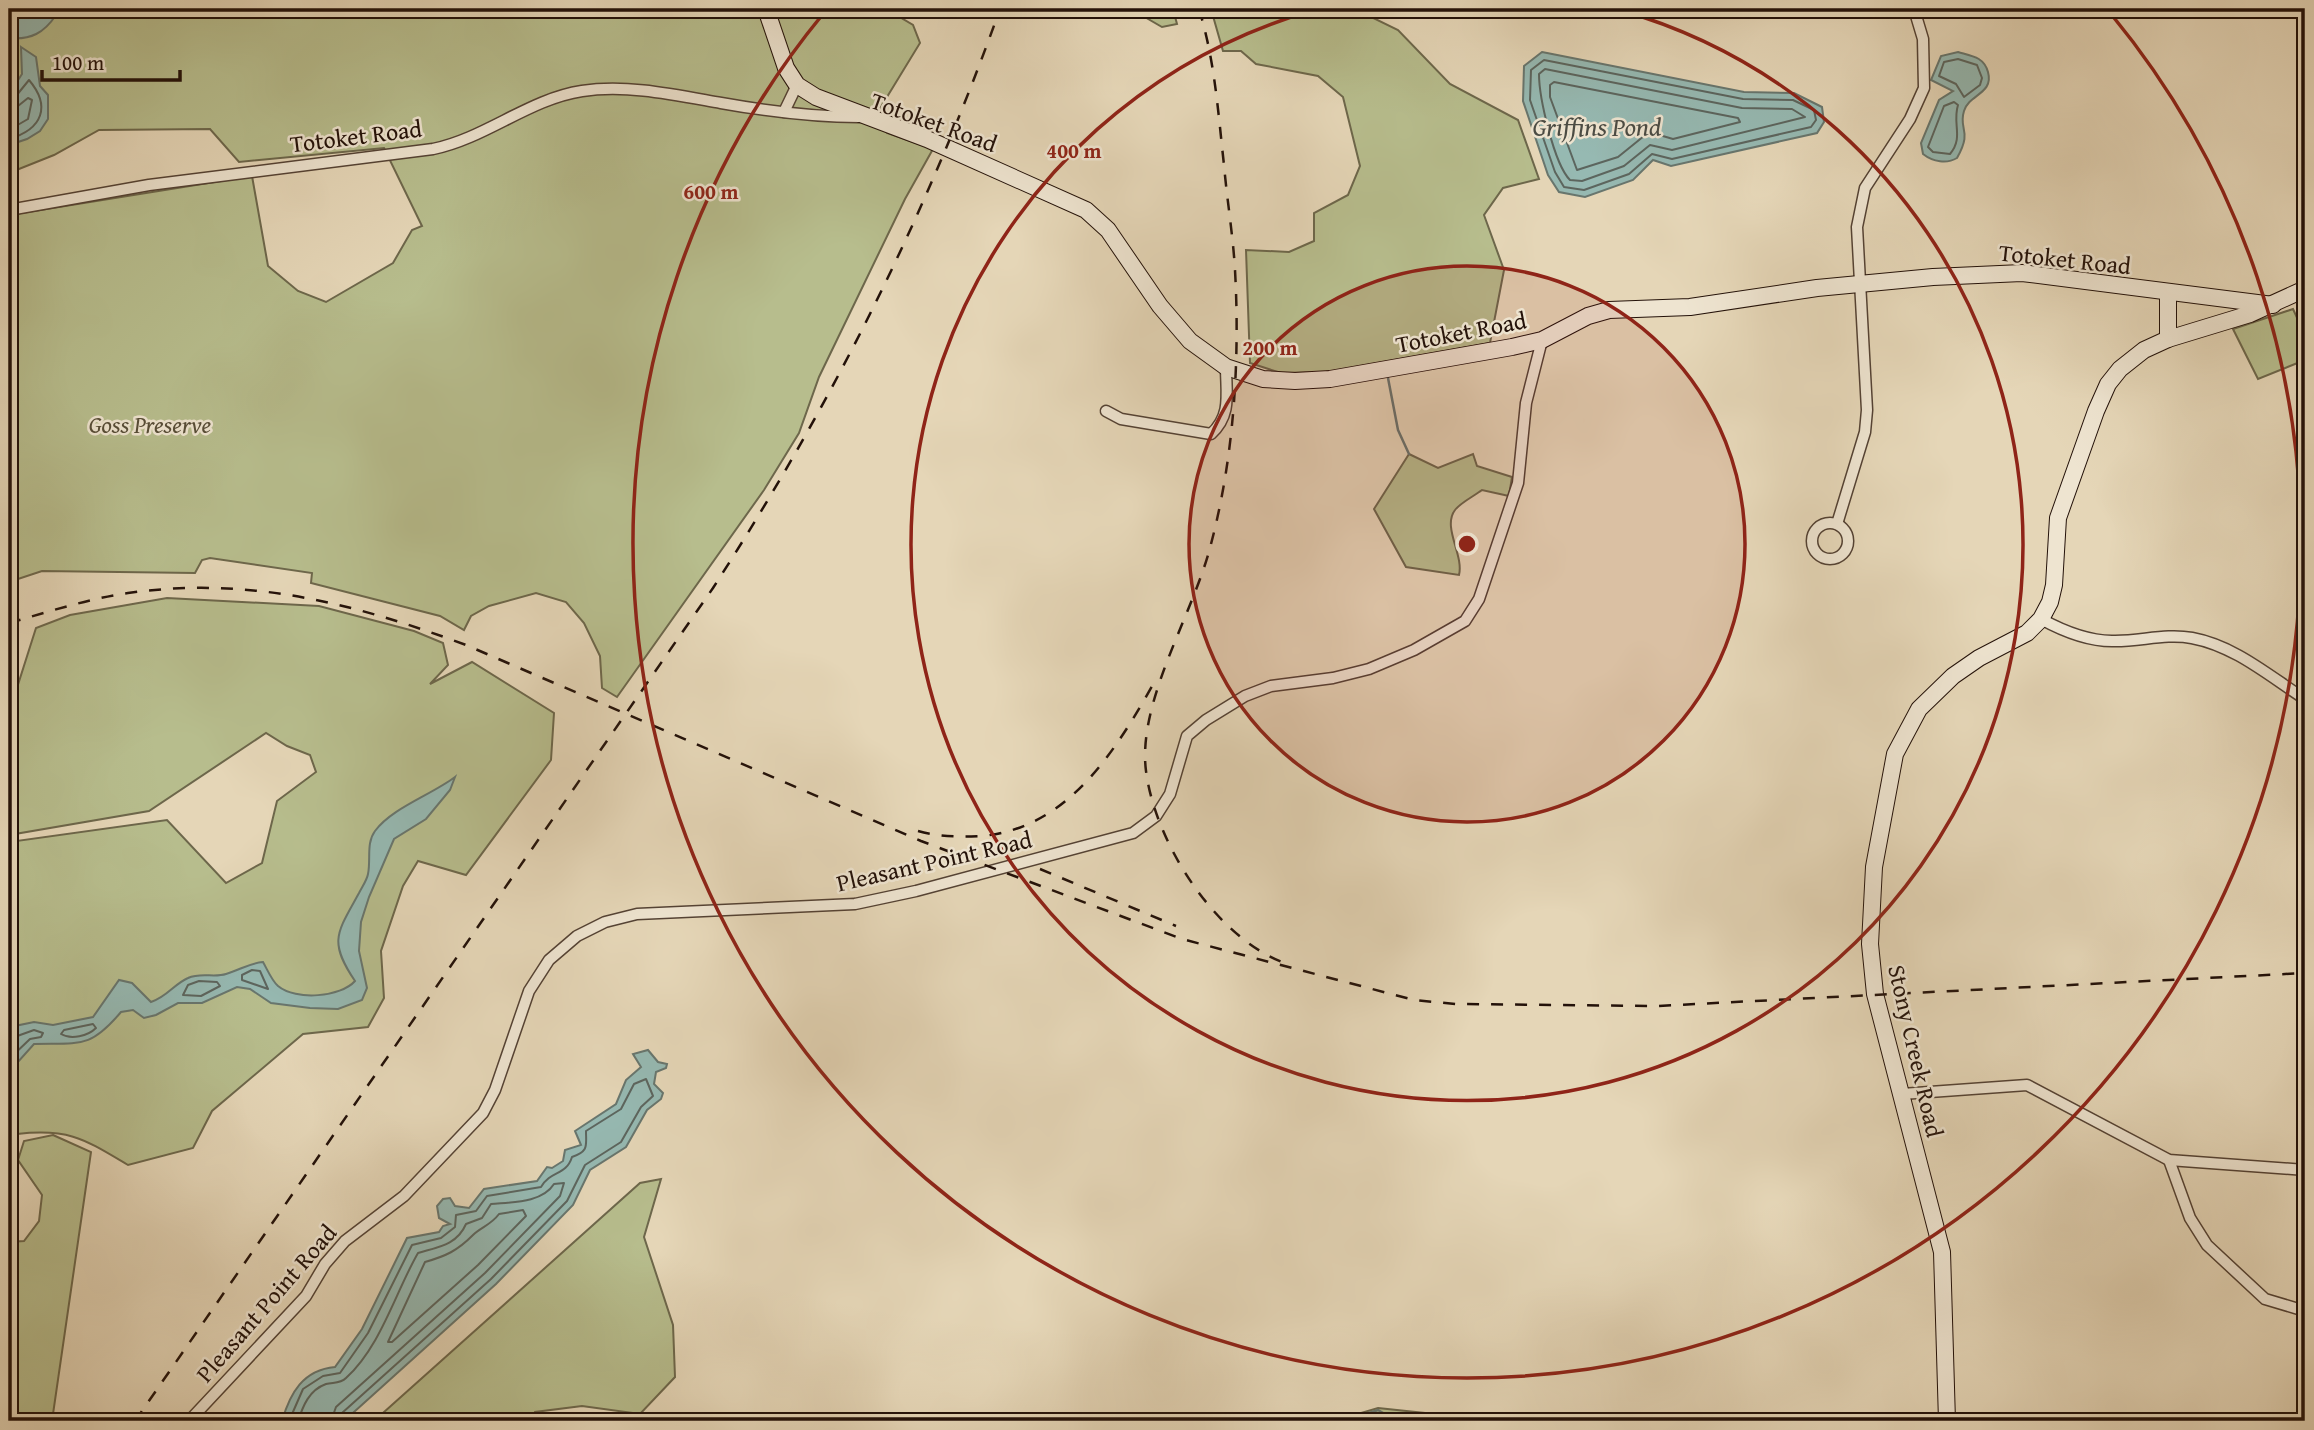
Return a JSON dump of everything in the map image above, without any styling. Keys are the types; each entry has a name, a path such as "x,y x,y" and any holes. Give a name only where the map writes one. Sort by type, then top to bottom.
{"main road":[{"path":"766,9 786,68 797,85 816,97 866,117"},
{"name":"Totoket Road","path":"866,117 937,144 1086,210 1118,243 1176,328 1203,352 1226,367 1263,379 1309,381 1542,340 1588,316 1609,310 1690,307 1858,283 2009,273 2273,305"},
{"path":"2041,619 2054,585 2058,518 2096,411 2108,384 2120,369 2144,350 2168,339 2233,320 2305,289"},
{"path":"2168,293 2168,339"},
{"name":"Stony Creek Road","path":"1947,1421 1942,1252 1875,994 1870,944 1874,867 1895,754 1907,727 1919,709 1953,676 1979,658 2027,633 2041,619"}],"street":[{"path":"1837,524 1865,432 1867,410 1857,227 1866,188 1910,119 1923,88 1923,39 1914,9"},
{"path":"784,112 797,85"},
{"name":"Totoket Road","path":"9,210 175,181 433,149 470,139 545,102 581,91 599,89 649,92 784,112 866,117"},
{"name":"Pleasant Point Road","path":"189,1421 306,1296 325,1264 345,1241 404,1196 483,1112 495,1090 529,991 549,960 577,936 605,922 636,914 855,904 916,891 1132,833 1156,816 1170,794 1187,736 1206,720 1245,696 1271,685 1333,678 1369,669 1415,650 1465,621 1479,599 1518,483 1526,403 1542,340"},
{"path":"1106,411 1121,419 1211,434 1218,428 1228,405 1226,367"},
{"path":"2041,619 2061,630 2097,640 2172,636 2202,640 2225,648 2305,699"},
{"path":"1902,1094 2027,1085 2169,1160 2305,1170"},
{"path":"2169,1160 2190,1218 2207,1245 2265,1299 2305,1311"}],"green space":[{"name":"Goss Preserve","path":"9,9 886,9 913,25 920,43 876,115 887,133 933,149 905,199 819,377 799,433 764,490 617,697 602,688 600,656 584,623 566,602 536,593 489,606 471,616 464,630 440,616 311,583 312,573 210,558 202,560 195,573 42,571 12,581 9,574 9,215 252,176 268,266 298,291 326,302 393,263 412,230 422,226 384,148 239,162 210,129 99,130 54,155 9,173"},
{"path":"1131,9 1173,9 1177,24 1162,27"},
{"path":"1211,9 1355,9 1398,30 1450,84 1518,120 1539,179 1503,188 1484,215 1504,270 1490,343 1328,372 1281,373 1250,363 1246,250 1289,252 1314,241 1314,213 1348,195 1360,166 1343,97 1318,76 1256,64 1241,51 1223,51"},
{"path":"2293,309 2305,335 2305,360 2258,379 2233,329"},
{"path":"1409,454 1438,468 1473,454 1477,466 1512,477 1509,496 1482,490 1455,510 1451,525 1459,559 1459,575 1406,567 1374,509"},
{"path":"167,598 319,606 414,631 443,643 448,665 430,684 472,662 554,713 551,760 466,875 418,861 403,886 381,951 384,998 368,1027 303,1034 212,1111 193,1148 128,1165 76,1138 63,1134 35,1133 17,1134 9,1156 9,842 167,820 226,883 262,863 277,801 316,772 310,755 287,746 266,733 149,811 9,835 9,713 36,628 70,615"},
{"path":"53,1135 91,1152 52,1421 9,1421 9,1242 24,1241 39,1221 42,1195 18,1160 24,1141"},
{"path":"661,1179 644,1237 673,1325 675,1377 640,1414 582,1406 535,1412 531,1421 374,1421 640,1183"},
{"path":"1378,1408 1444,1415 1458,1421 1334,1421"}],"water":[{"path":"9,9 47,9 56,15 36,34 24,38 9,38"},
{"path":"21,47 36,57 40,86 48,95 48,119 40,131 9,145 9,94 22,74"},
{"name":"Griffins Pond","path":"1542,52 1744,92 1794,93 1822,107 1824,122 1817,133 1671,166 1653,160 1633,180 1585,197 1559,192 1548,175 1523,101 1524,66"},
{"path":"1958,52 1973,56 1984,63 1989,79 1984,90 1964,111 1965,136 1957,158 1940,161 1923,154 1921,143 1939,100 1953,91 1931,80 1941,56"},
{"path":"455,777 450,790 426,819 394,839 369,897 361,922 359,951 367,988 362,1000 338,1009 310,1008 271,1003 250,989 237,987 202,1003 178,1003 144,1018 133,1010 121,1012 101,1032 83,1042 34,1044 9,1072 9,1037 15,1026 34,1022 53,1025 93,1017 119,980 132,983 151,1002 188,978 221,975 263,962 278,986 296,994 329,994 348,986 355,981 341,956 339,937 345,918 367,876 372,836 391,815"},
{"path":"648,1050 658,1062 667,1064 666,1068 656,1072 654,1084 663,1093 661,1099 647,1110 626,1147 590,1170 573,1205 496,1284 344,1421 282,1421 294,1392 306,1378 335,1367 362,1329 407,1238 439,1232 443,1226 450,1224 439,1218 437,1206 443,1199 450,1198 455,1206 469,1208 484,1189 537,1181 547,1167 552,1168 563,1161 565,1150 581,1145 575,1131 616,1104 626,1080 641,1067 633,1054"}],"waterway":[{"path":"1388,378 1398,430 1409,454"},
{"path":"1360,1421 1366,1414 1378,1410 1383,1413 1384,1421"},
{"path":"1906,1421 1916,1417"}],"railway":[{"path":"135,1421 713,588 756,519 837,379 908,235 941,161 1000,9"},
{"path":"1199,9 1215,87 1234,257 1237,339 1234,408 1219,511 1203,571 1158,687 1150,716 1146,771 1161,827 1192,883 1233,931 1257,949 1282,962"},
{"path":"9,623 128,593 216,588 300,597 383,617 466,645 921,841 1182,939 1414,1000 1456,1004 1657,1006 2305,973"},
{"path":"918,831 950,836 982,836 1013,830 1040,818 1065,802 1106,758 1155,681"},
{"path":"1040,869 1176,926"}]}
